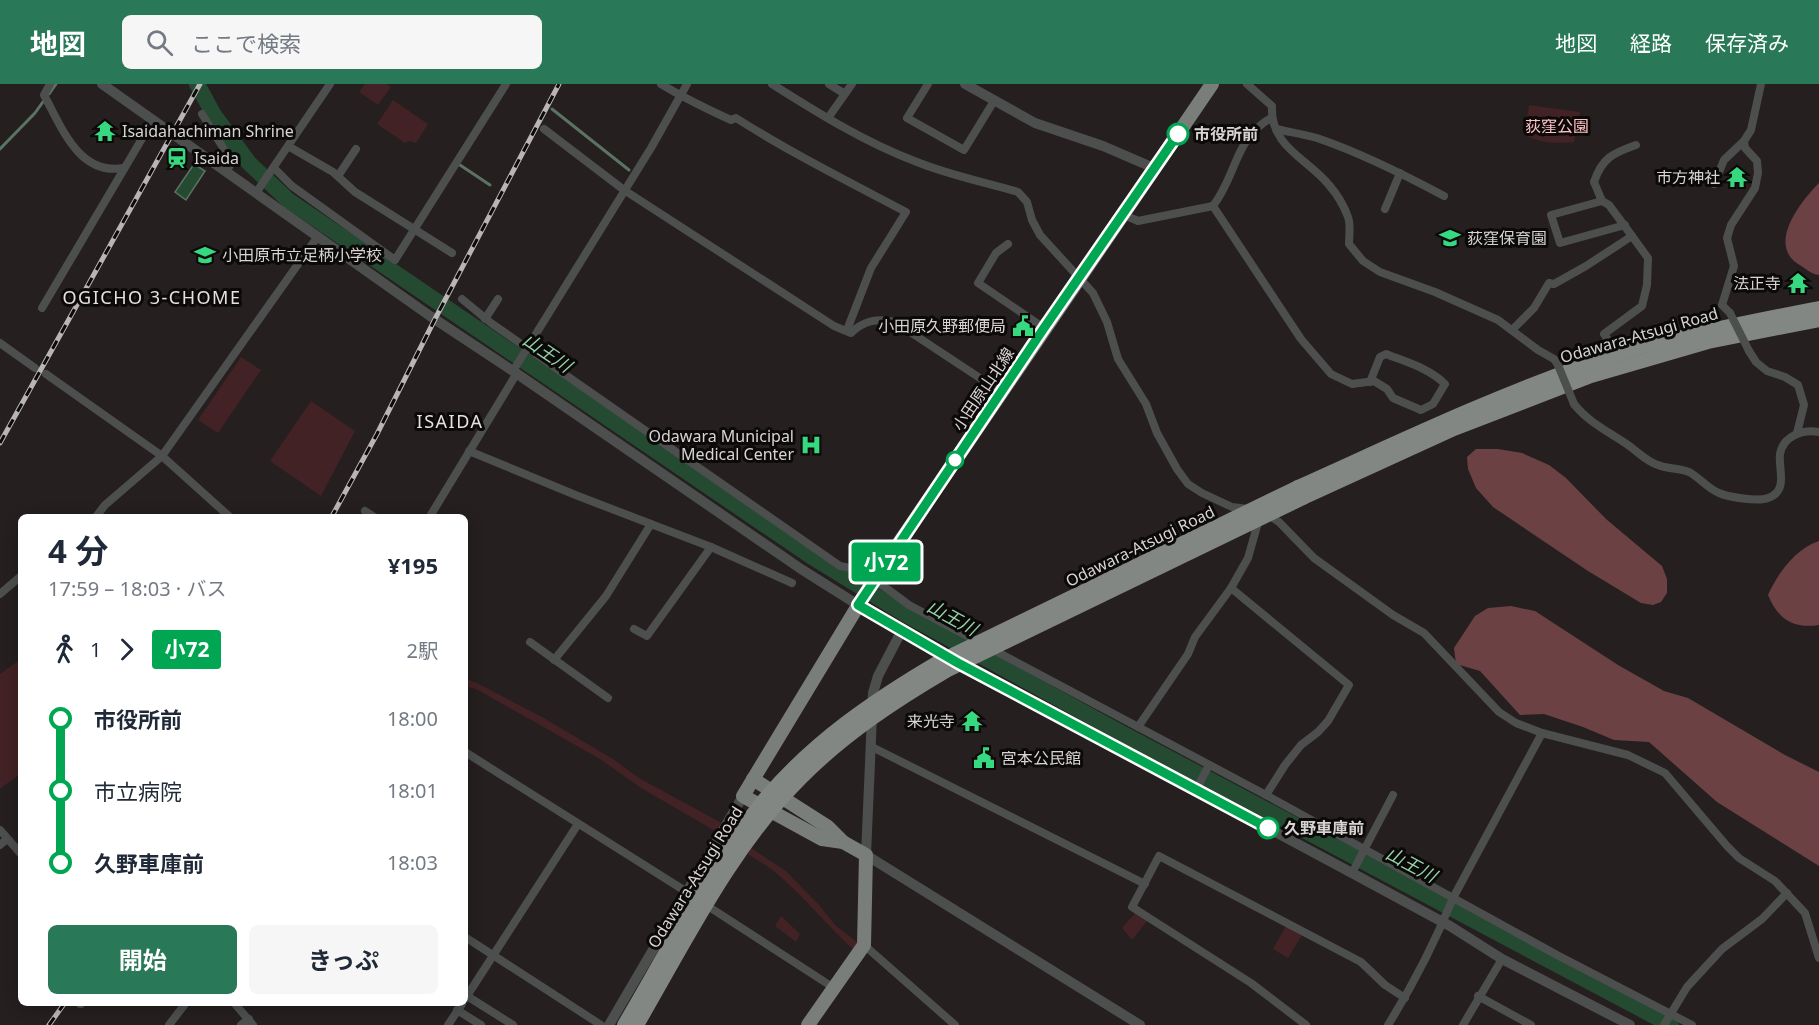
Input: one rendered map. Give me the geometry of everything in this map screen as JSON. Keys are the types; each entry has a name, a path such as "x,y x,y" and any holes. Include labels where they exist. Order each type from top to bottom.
{"highway":[{"name":"Odawara-Atsugi Road","path":"637,1025 700,916 752,836 800,778 862,724 907,694 948,670 1448,419 1590,363 1704,330 1819,308"},
{"name":"Odawara-Atsugi Road","path":"624,1025 703,890 741,830 764,801 821,742 896,686 940,661 1300,493 1454,429 1591,375 1708,342 1819,320"}],"main road":[{"name":"小田原山北線","path":"743,796 873,581 1212,84"},
{"path":"753,779 828,827 843,842 866,855 864,945 808,1025"},
{"path":"743,796 822,839 843,842"}],"street":[{"path":"50,84 44,95 70,143 85,158 104,170 124,168"},
{"path":"256,193 330,84"},
{"path":"274,168 292,186 395,260 506,84"},
{"path":"662,84 731,120 736,118 784,148 906,212 871,268 847,330"},
{"path":"431,514 687,84"},
{"path":"772,84 828,118 917,163 1018,192 1027,202 1032,220 1040,235 1093,293 1107,322 1118,359 1146,404 1157,433 1188,484 1232,507 1262,510 1278,522 1314,558 1393,615 1424,633 1499,712 1516,723 1542,733 1628,754 1665,773 1733,852 1775,881 1805,914 1819,958"},
{"path":"829,84 845,94"},
{"path":"828,118 852,84"},
{"path":"928,84 907,118 964,150 994,101"},
{"path":"965,84 1035,123 1103,146 1154,168"},
{"path":"1247,84 1271,105 1271,118 1290,152 1329,184 1349,219 1349,244 1363,261 1380,272 1435,292 1513,329 1538,350 1554,359 1574,404 1582,414 1647,461 1688,472 1718,493 1752,499 1769,498 1778,491 1782,480 1780,453 1786,441 1797,433 1819,432"},
{"path":"1714,184 1724,160 1744,141 1751,130 1761,84"},
{"path":"106,85 430,316 515,370 860,601 901,632 1352,873 1443,923 1502,959 1630,1025"},
{"path":"202,114 232,162 226,172"},
{"path":"1122,214 1138,221 1213,206 1227,183 1240,149 1258,125 1271,118"},
{"path":"42,308 153,120"},
{"path":"544,129 624,190 834,326 851,333 857,327 877,320 895,322 1001,392"},
{"path":"1276,129 1314,138 1400,173 1444,196"},
{"path":"1744,141 1745,148 1757,161 1758,173 1755,188 1731,225 1727,238 1734,266 1722,305 1730,313 1756,362 1798,385 1804,405 1797,433"},
{"path":"1614,348 1604,334 1642,306 1647,285 1648,258 1609,205 1602,201 1594,183 1601,165 1614,153 1636,145"},
{"path":"288,146 338,176 355,192 452,253"},
{"path":"338,176 356,149"},
{"path":"1384,209 1400,173"},
{"path":"1602,201 1551,215 1560,243 1625,225"},
{"path":"1213,206 1307,347 1331,374 1352,384 1370,382 1374,381 1383,386 1394,398 1421,410 1433,404 1445,384 1438,376 1386,354 1380,357 1370,382"},
{"path":"98,514 105,505 162,456 318,236"},
{"path":"1513,329 1534,308 1549,283 1554,284 1586,266 1632,236"},
{"path":"1008,244 996,253 978,283 1044,328"},
{"path":"462,299 485,319 840,566 850,567 909,605 1266,795 1557,955 1692,1025"},
{"path":"485,319 498,299"},
{"path":"0,343 35,368"},
{"path":"46,374 162,456 227,514"},
{"path":"468,451 711,547 792,583"},
{"path":"1138,727 1188,654 1194,637 1231,588 1248,558 1262,510"},
{"path":"365,511 370,514"},
{"path":"554,660 606,596 651,524"},
{"path":"634,629 647,636 711,547"},
{"path":"0,594 18,579"},
{"path":"1231,588 1349,685 1328,721 1301,745 1266,795"},
{"path":"901,632 875,685 866,855 1140,1025"},
{"path":"530,642 608,698"},
{"path":"1388,1025 1405,998 1443,923 1453,898 1542,733"},
{"path":"870,746 1145,884"},
{"path":"468,754 834,988"},
{"path":"1196,790 1209,765"},
{"path":"1352,873 1393,795"},
{"path":"609,1025 743,796"},
{"path":"468,994 578,824"},
{"path":"0,830 4,842 18,852"},
{"path":"1306,1025 1251,983 1132,907 1159,856 1361,962 1385,985 1405,998"},
{"path":"1664,1025 1687,987 1722,949 1762,919 1787,893"},
{"path":"468,939 601,1025"},
{"path":"864,945 955,1025"},
{"path":"1463,1025 1478,996 1502,959"},
{"path":"1478,996 1531,1025"},
{"path":"468,1004 513,1025"},
{"path":"169,1025 183,1006"},
{"path":"241,1006 251,1022 241,1025"},
{"path":"448,1025 460,1006"},
{"path":"466,1006 481,1025"}],"green space":[{"path":"365,84 386,84 391,87 378,105 359,92"},
{"path":"393,100 428,124 416,143 410,141 405,143 377,124"},
{"name":"荻窪公園","path":"1529,105 1580,112 1574,142 1548,142 1524,135"},
{"path":"241,357 261,370 218,433 198,420"},
{"path":"311,401 355,431 321,496 270,461"},
{"path":"18,661 18,775 0,789 0,674"},
{"path":"468,680 542,717 613,759 639,778 729,827 754,850 786,871 836,926 861,945 856,952 787,882 729,838 641,788 600,759 476,689 468,687"},
{"path":"1136,912 1147,921 1132,940 1122,928"},
{"path":"781,916 800,934 796,942 775,926"},
{"path":"1286,926 1302,935 1288,958 1273,949"}],"shaded area":[{"path":"194,164 205,171 186,200 175,192"},
{"path":"1819,183 1819,275 1798,264 1789,256 1786,234 1796,211"},
{"path":"1476,449 1498,449 1522,453 1549,465 1566,478 1606,519 1662,566 1667,579 1667,593 1661,602 1653,605 1641,603 1588,571 1493,507 1476,488 1468,469 1467,457"},
{"path":"1819,541 1819,625 1794,624 1782,616 1768,595 1788,563 1802,550"},
{"path":"1511,606 1535,611 1618,665 1664,691 1688,698 1785,755 1819,772 1819,866 1717,802 1649,742 1614,740 1544,714 1520,715 1480,671 1456,664 1454,648 1475,616 1488,608"}],"waterway":[{"path":"49,94 56,84"},
{"name":"山王川","path":"197,84 214,115 249,163 288,200 812,557 905,614 1114,729 1671,1025"},
{"path":"0,149 35,113 45,99"},
{"path":"552,109 629,170"},
{"path":"460,165 490,185"}],"railway":[{"path":"0,443 200,84"},
{"path":"333,514 559,84"},
{"path":"49,1025 63,1006"}],"bus line":[{"name":"小72","path":"1178,134 1044,328 858,605 901,632 1268,828"}],"place":[{"name":"Isaidahachiman Shrine","path":"105,131"},
{"name":"市役所前","path":"1178,134"},
{"name":"Isaida","path":"177,158"},
{"name":"市方神社","path":"1737,177"},
{"name":"荻窪保育園","path":"1450,238"},
{"name":"小田原市立足柄小学校","path":"205,255"},
{"name":"法正寺","path":"1798,283"},
{"name":"小田原久野郵便局","path":"1023,326"},
{"name":"Odawara Municipal Medical Center","path":"811,445"},
{"name":"来光寺","path":"972,721"},
{"name":"宮本公民館","path":"984,758"},
{"name":"久野車庫前","path":"1268,828"}],"district":[{"name":"OGICHO 3-CHOME","path":"152,298"},
{"name":"ISAIDA","path":"450,422"}]}
